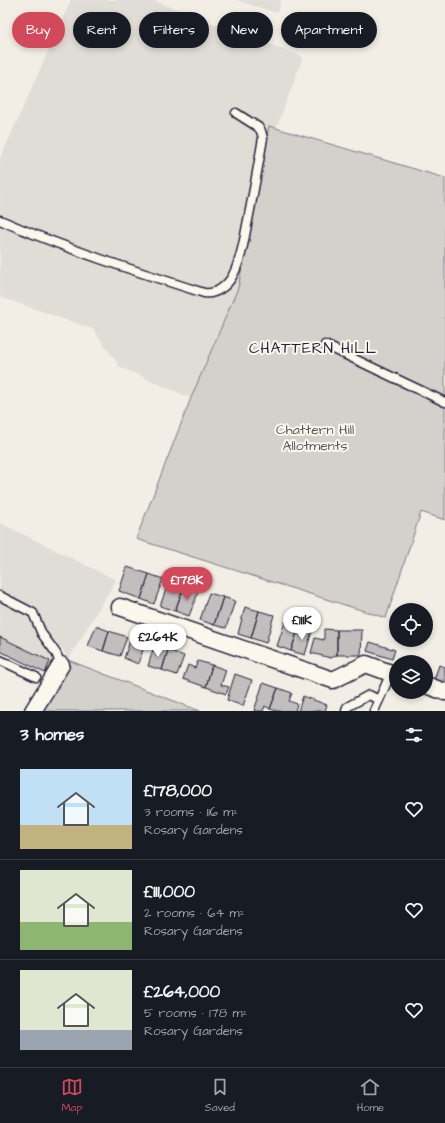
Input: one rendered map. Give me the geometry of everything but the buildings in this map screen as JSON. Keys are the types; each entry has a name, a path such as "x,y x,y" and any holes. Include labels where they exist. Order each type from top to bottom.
{"street":[{"path":"120,607 333,680 366,664 389,672"},
{"path":"33,711 61,665"},
{"path":"433,688 445,692"}],"lane":[{"path":"0,220 96,258 211,294 220,289 231,279 238,264 256,184 263,138 258,127 236,113"},
{"path":"325,345 445,402"},
{"path":"0,596 33,613 42,634 56,654 61,665"},
{"path":"0,660 36,677"},
{"path":"374,711 389,683"},
{"path":"346,711 347,708 369,695 379,700"}],"shaded area":[{"path":"71,0 152,0 184,12 139,12 139,48 209,48 209,22 217,25 217,48 273,48 273,46 303,57 276,129 269,127 238,288 191,398 120,367 93,329 0,297 0,159 50,48 65,48 65,13"},
{"path":"236,0 281,0 277,13"},
{"path":"0,523 116,580 68,660 62,648 50,661 0,637"}],"green space":[{"name":"Chattern Hill Allotments","path":"269,126 445,178 445,520 421,512 391,603 389,603 386,618 136,539 191,398 238,288"},
{"path":"68,660 200,711 38,711"}],"district":[{"name":"CHATTERN HILL","path":"313,348"}]}
